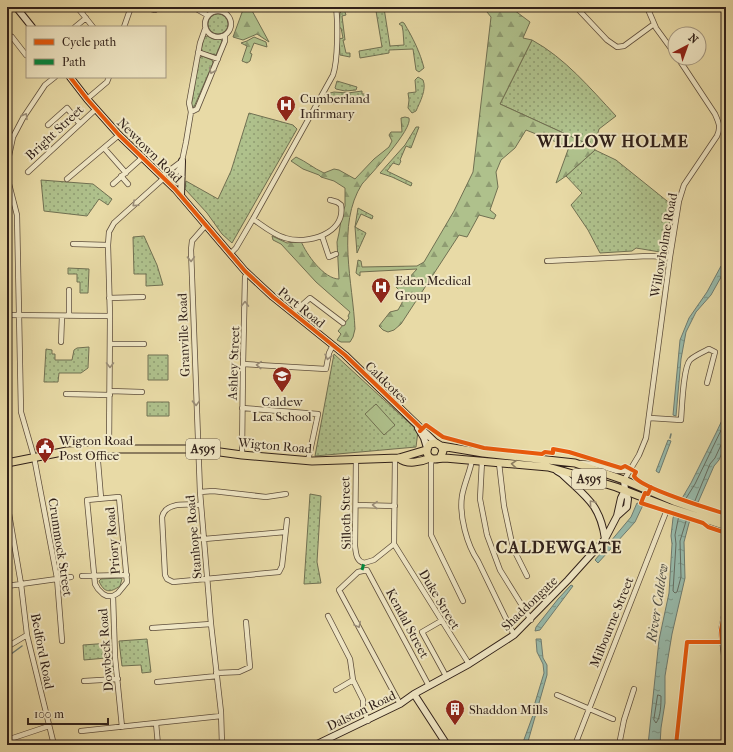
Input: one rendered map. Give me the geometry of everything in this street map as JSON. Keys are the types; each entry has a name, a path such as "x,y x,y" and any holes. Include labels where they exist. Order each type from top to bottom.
{"main road":[{"path":"16,7 31,26"},
{"name":"Newtown Road","path":"71,78 119,135 165,179 247,273"},
{"path":"180,196 182,161"},
{"name":"Port Road","path":"247,273 345,355"},
{"name":"Caldcotes","path":"345,355 416,424 439,444"},
{"name":"Caldcotes","path":"416,424 424,438 427,449"},
{"path":"430,444 439,444 443,451 434,458 427,454 427,449 430,444"},
{"name":"A595","path":"439,444 483,453 575,463 624,480 673,506 726,519"},
{"name":"Wigton Road","path":"7,463 67,451 109,449 198,449 308,461 397,458 427,449"},
{"name":"Wigton Road","path":"397,458 409,462 423,461 434,458"},
{"name":"A595","path":"434,458 472,460 552,468 625,490 726,526"},
{"path":"552,468 562,474 592,503 600,518 605,539"},
{"path":"624,480 625,490"},
{"name":"Shaddongate","path":"414,694 468,664 514,635 531,620 605,539 617,516 627,507 628,499 625,490"},
{"path":"414,694 447,745"},
{"name":"Dalston Road","path":"316,745 330,737 368,721 400,704 414,694"}],"street":[{"path":"78,7 92,26"},
{"path":"82,13 84,7"},
{"path":"124,26 131,7"},
{"path":"144,7 155,10"},
{"path":"193,7 207,15"},
{"path":"230,254 236,248 253,219 333,75 336,56 336,7"},
{"path":"576,7 607,40 617,47 624,46 654,24"},
{"path":"647,7 654,24 667,43"},
{"path":"109,449 109,232 114,223 180,168 191,112 189,103 198,52 205,29 205,19 207,15 214,11 222,11 229,16 230,27 225,35 225,41 197,109 191,112"},
{"path":"76,26 86,18"},
{"path":"205,29 208,33 216,37 225,35"},
{"path":"12,37 26,55"},
{"path":"198,52 218,59"},
{"name":"Willowholme Road","path":"624,480 639,455 646,438 650,418 670,257 679,201 684,185 715,139 720,128 715,114 683,66"},
{"path":"7,165 14,137 23,118 44,85 54,78"},
{"path":"87,99 107,82 109,78"},
{"path":"48,125 67,108 80,124"},
{"name":"Bright Street","path":"28,172 96,109"},
{"path":"67,179 119,135"},
{"path":"104,148 126,172"},
{"path":"113,184 143,157"},
{"path":"165,179 182,161"},
{"name":"Crummock Street","path":"7,165 8,180 17,215 21,412 34,457 57,578 62,640"},
{"path":"121,176 128,184"},
{"path":"253,219 276,234 288,239 299,241 322,236 335,228 338,224 342,207 339,203 330,200"},
{"name":"Granville Road","path":"198,449 191,250 192,241 206,225"},
{"path":"322,236 329,257 336,254"},
{"path":"73,244 108,245"},
{"path":"547,261 648,256 670,257"},
{"name":"Ashley Street","path":"242,455 245,277 247,273"},
{"path":"68,290 69,316"},
{"path":"109,298 143,297"},
{"path":"293,313 310,298 342,323"},
{"path":"7,315 110,316"},
{"path":"62,316 62,342"},
{"path":"110,344 144,344"},
{"path":"243,364 326,369 329,353 333,345"},
{"path":"650,418 682,420 685,375 688,364 690,360 709,349 715,352 708,383"},
{"path":"66,394 142,392"},
{"path":"242,408 318,414 308,461"},
{"name":"Stanhope Road","path":"198,449 201,505 211,624 221,716 222,745"},
{"name":"Priory Road","path":"97,450 101,498 119,497 127,582 123,588 113,596"},
{"path":"397,458 395,480 394,544 374,560 364,563 365,570 358,572 339,590 400,704"},
{"path":"434,458 431,464 431,535 463,601"},
{"name":"Silloth Street","path":"356,459 355,546 357,556 361,562 364,563"},
{"path":"472,460 462,497 463,522 471,551 478,561 514,635"},
{"path":"482,461 480,499 487,535 500,570 531,620"},
{"path":"499,463 504,506 513,548 527,576"},
{"path":"575,463 594,464 617,471 630,470"},
{"path":"200,492 213,491 266,497 286,494"},
{"path":"101,498 87,500 93,576 98,589 107,596 113,596"},
{"name":"Bedford Road","path":"7,502 21,584 26,635 54,745"},
{"path":"201,505 174,506 168,508 164,512 162,518 165,575 170,581 176,583 279,572 282,566 287,520"},
{"path":"356,505 395,506"},
{"name":"Milbourne Street","path":"574,745 588,708 673,506"},
{"path":"204,539 285,532"},
{"name":"Duke Street","path":"394,544 468,664"},
{"path":"726,554 725,611 721,630 726,673"},
{"name":"Kendal Street","path":"365,570 429,686"},
{"path":"82,576 127,575"},
{"path":"7,586 71,577"},
{"name":"Dowbeck Road","path":"113,596 115,657 122,727"},
{"path":"328,616 350,659 353,680 363,700 363,708 368,721"},
{"path":"441,621 422,632 446,676"},
{"path":"157,682 239,672 250,667 246,622"},
{"path":"152,628 211,624"},
{"path":"7,647 26,635"},
{"path":"84,682 118,679"},
{"path":"336,690 353,680"},
{"path":"619,745 624,720 634,688"},
{"path":"557,695 613,719"},
{"path":"81,732 221,716"},
{"path":"156,723 158,745"},
{"path":"7,740 49,726"}],"green space":[{"path":"244,7 250,7 269,42 257,34 243,40 233,37"},
{"path":"378,7 389,7 384,8 390,46 404,45 402,26 399,24 402,22 404,23 416,45 424,68 419,72 416,70 413,49 389,50 389,53 360,58 359,51 382,47 376,11 379,11"},
{"path":"483,7 510,7 530,22 523,38 532,40 500,104 594,147 595,150 556,183 569,147 526,130 515,148 501,160 496,172 498,187 490,210 496,215 494,219 479,215 467,237 459,235 401,324 394,330 388,332 379,326 390,312 398,310 402,303 403,294 396,287 397,281 407,280 417,269 360,272 360,276 356,273 358,260 361,261 362,267 417,266 424,262 454,211 473,172 491,17"},
{"path":"344,9 346,15 342,16 345,40 343,40 346,53 350,53 350,57 340,55 339,39 343,38 341,28 339,28 340,13"},
{"path":"214,14 222,14 228,20 228,28 222,34 214,34 208,28 208,20"},
{"path":"207,36 213,39 220,39 222,41 216,55 203,52 201,50 204,37"},
{"path":"254,37 266,42 267,47 254,43 250,53 252,54 250,61 247,63 242,61 247,46 241,43"},
{"path":"532,40 544,47 587,84 616,116 599,129 594,147 500,104"},
{"path":"202,56 212,60 213,63 194,107 192,108 199,59"},
{"path":"418,77 423,80 424,91 416,111 412,113 408,108 408,93 416,92 415,80"},
{"path":"337,81 357,87 356,90 345,91 336,89"},
{"path":"362,91 362,94 365,94 365,96 347,98 347,103 323,104 330,93"},
{"path":"249,113 293,125 297,129 232,243 222,234 207,213 185,189 186,181 218,199 231,171"},
{"path":"401,118 409,118 405,132 382,162 362,184 354,200 350,217 348,255 355,329 350,342 341,342 337,340 341,334 338,331 349,318 348,316 350,312 316,282 281,244 273,240 272,236 287,243 301,241 316,265 327,275 339,279 337,242 345,206 345,188 334,181 303,169 291,161 296,157 324,173 334,169 339,170 355,179 374,159 389,147 392,141 389,135 391,132 402,132"},
{"path":"416,127 419,127 411,148 406,146 399,165 393,163 387,171 412,183 411,186 380,173 405,145"},
{"path":"595,150 616,160 672,205 666,248 660,252 636,248 632,251 600,253 588,230 571,205 582,193 566,176"},
{"path":"41,180 93,184 112,199 108,205 99,199 87,216 44,211"},
{"path":"358,208 373,216 372,219 361,214 355,227"},
{"path":"355,227 366,233 357,253"},
{"path":"144,236 157,265 163,285 146,286 146,274 134,274 133,237"},
{"path":"68,268 89,269 88,293 80,293 80,282 77,282 77,274 68,274"},
{"path":"89,347 88,368 81,373 59,373 58,382 44,382 46,349 52,350 52,354 55,354 55,360 72,360 74,350 77,348"},
{"path":"334,354 418,431 416,447 315,456"},
{"path":"148,355 168,355 168,380 148,380"},
{"path":"147,402 169,402 169,416 147,416"},
{"path":"376,404 395,425 384,435 365,414"},
{"path":"310,494 321,496 317,562 321,583 304,584"},
{"path":"101,579 122,579 120,586 110,591 105,590 99,581"},
{"path":"147,639 151,672 142,673 141,665 122,666 119,641"},
{"path":"110,643 113,673 107,673 106,658 84,660 83,645"}],"water":[{"path":"721,266 726,267 725,270 711,295 696,312 686,332 681,359 676,416 673,415 680,340 689,318 707,292"},
{"path":"726,407 726,443 719,460 714,466 689,523 684,542 685,578 672,634 665,676 665,703 660,745 648,745 659,640 669,593 673,518 716,433 724,416"},
{"path":"668,440 671,441 659,473 656,471"},
{"path":"637,503 643,505 635,522 598,563 595,560 631,517"},
{"path":"571,585 573,586 540,630 535,631 536,627"},
{"path":"536,639 541,639 543,658 547,665 547,675 527,745 522,745 533,715 534,706 544,673 543,664 537,652"}],"waterway":[{"path":"723,268 726,261"},
{"path":"670,438 671,434"},
{"path":"7,657 22,646"}],"marked path":[{"path":"362,570 364,563"}],"cycle path":[{"path":"71,78 119,135 175,189 245,271 273,297 345,355 422,429"},
{"path":"420,431 426,425 443,437 484,448 542,454 545,452 553,453 553,449 569,452 621,468 625,466 636,472 634,476 639,481 649,486 676,498 726,514"},
{"path":"651,487 648,494 645,493 641,503 703,523 708,527 726,533"},
{"path":"676,745 687,642 722,642 721,630 725,611 726,553"}],"place":[{"name":"Cumberland Infirmary","path":"286,122"},
{"name":"Eden Medical Group","path":"381,304"},
{"name":"Caldew Lea School","path":"282,393"},
{"name":"Wigton Road Post Office","path":"45,464"},
{"name":"Shaddon Mills","path":"455,726"}],"district":[{"name":"WILLOW HOLME","path":"613,141"},
{"name":"CALDEWGATE","path":"559,547"}],"water label":[{"name":"River Caldew","path":"657,603"}]}
